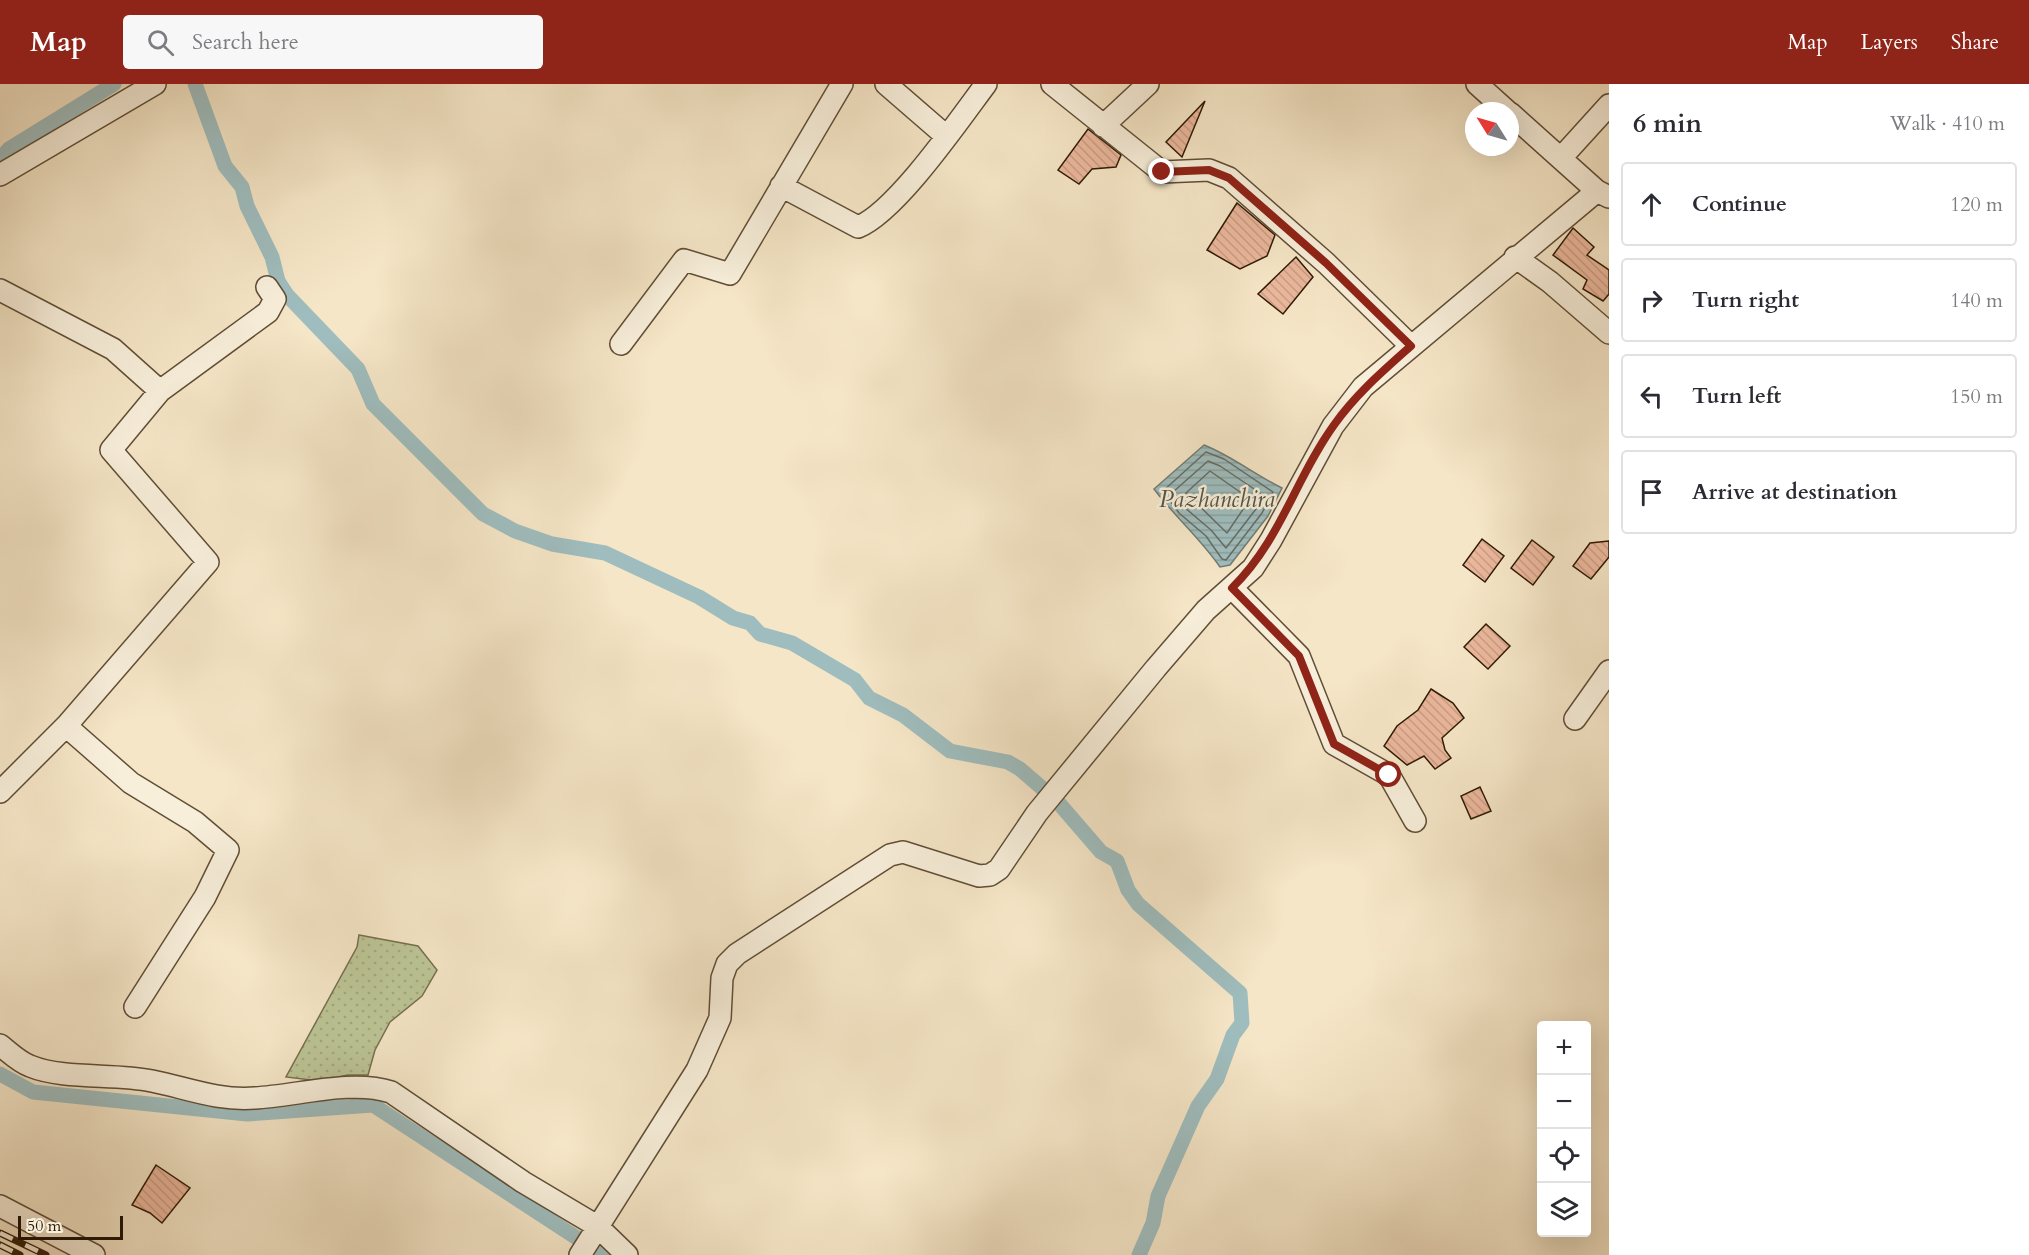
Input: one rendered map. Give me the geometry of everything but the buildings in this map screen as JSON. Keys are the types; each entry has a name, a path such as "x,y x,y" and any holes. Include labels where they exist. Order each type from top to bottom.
{"street":[{"path":"0,175 155,84"},
{"path":"621,344 684,260 730,274 842,84"},
{"path":"886,84 946,136"},
{"path":"781,186 858,227 873,221 946,136 986,84"},
{"path":"1052,84 1162,172 1209,170 1229,178 1326,263 1411,346"},
{"path":"1102,126 1148,84"},
{"path":"1477,84 1498,102"},
{"path":"1561,158 1609,105"},
{"path":"580,1255 697,1070 720,1018 722,978 727,964 737,954 890,855 903,852 979,876 990,875 999,869 1050,798 1156,668 1206,610 1253,568 1271,540 1333,426 1363,387 1515,257 1603,194 1519,121"},
{"path":"1515,257 1550,282 1609,333"},
{"path":"0,792 66,726 208,562 111,450 160,391 268,312 275,299 267,287"},
{"path":"0,290 112,349 160,391"},
{"path":"1232,588 1299,656 1334,744 1389,775 1414,821"},
{"path":"1575,718 1609,671"},
{"path":"66,726 131,783 195,822 228,850 205,897 135,1007"},
{"path":"0,1045 30,1066 152,1081 219,1097 252,1099 342,1089 383,1089 391,1092 523,1182 597,1226 627,1255"},
{"path":"0,1206 94,1255"}],"green space":[{"path":"359,935 418,946 437,970 422,996 390,1022 375,1050 368,1075 348,1075 319,1081 286,1077 357,947"}],"water":[{"name":"Pazhanchira","path":"1204,445 1282,488 1268,516 1230,565 1220,567 1154,489"}],"waterway":[{"path":"0,159 9,149 114,84"},
{"path":"195,84 225,166 242,187 247,206 272,257 278,281 287,295 358,369 373,404 483,514 515,531 552,544 605,553 699,597 733,618 750,623 760,634 792,643 855,680 869,698 903,715 950,751 1008,762 1020,769 1057,801 1101,852 1117,861 1128,890 1138,904 1240,993 1242,1023 1233,1035 1217,1079 1198,1106 1158,1196 1153,1223 1139,1255"},
{"path":"0,1074 33,1092 247,1114 373,1105 603,1255"}],"railway":[{"path":"0,1233 46,1255"},
{"path":"0,1245 20,1255"}],"route":[{"path":"1162,172 1168,174 1209,170 1229,178 1326,263 1411,346 1363,387 1333,426 1271,540 1253,568 1232,588 1299,656 1334,744 1389,775"}]}
